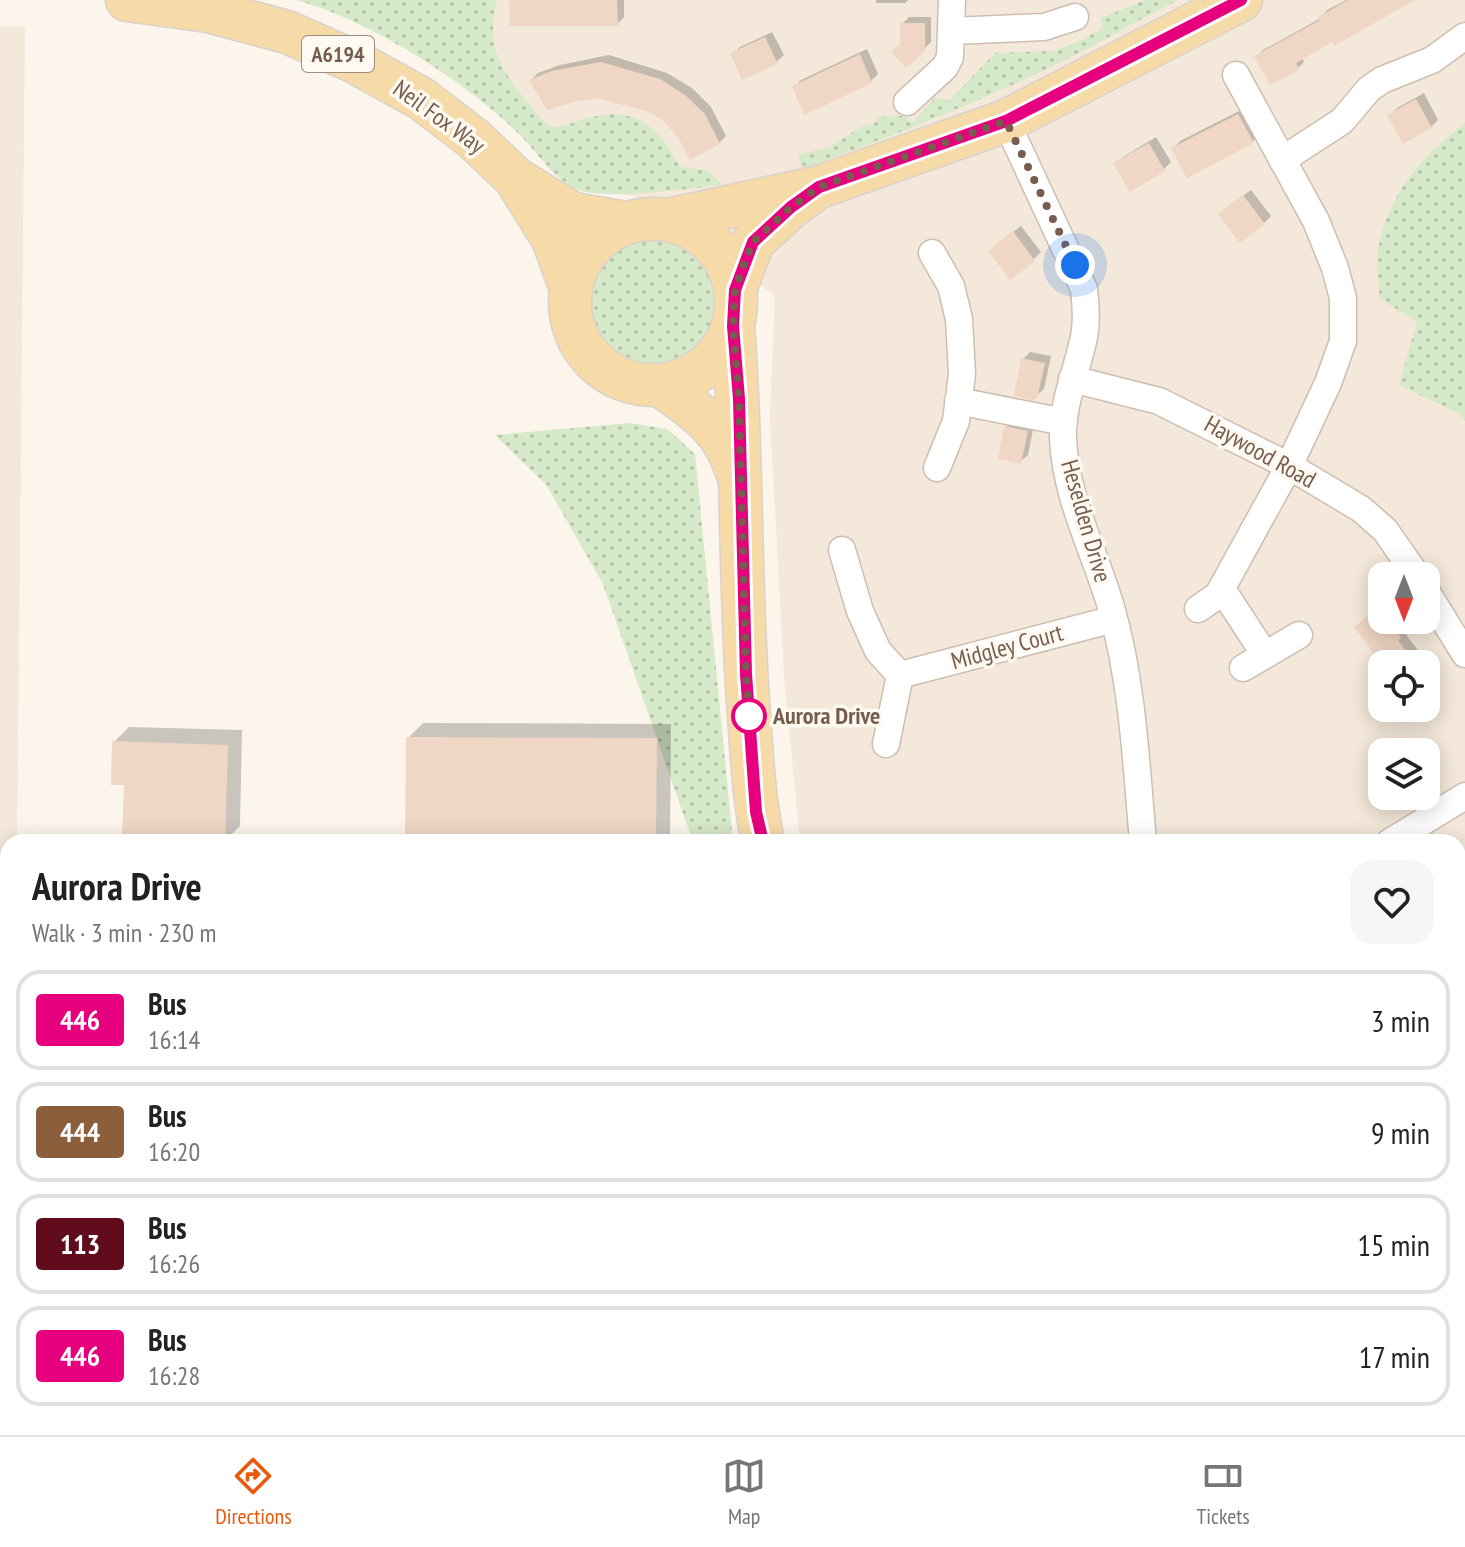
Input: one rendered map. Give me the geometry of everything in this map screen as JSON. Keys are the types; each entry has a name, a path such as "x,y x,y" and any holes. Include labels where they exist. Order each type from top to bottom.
{"main road":[{"name":"Neil Fox Way","path":"127,0 184,4 287,32 355,62 422,99 474,139 516,179 573,214 648,221"},
{"name":"A6194","path":"819,187 791,207 753,242 734,308 715,358 699,371 680,380 644,385 613,375 586,351 570,317 570,286 581,259 593,243 609,231 819,187 1006,121 1241,0"},
{"name":"Neil Fox Way","path":"516,179 553,239 570,286"},
{"name":"A6194","path":"648,221 683,224 707,238 732,273 734,308"},
{"path":"734,308 746,674 756,812 761,834"},
{"path":"660,385 718,431 731,454 740,481"}],"street":[{"path":"907,102 945,67 950,57 952,0"},
{"path":"951,31 1044,27 1075,17"},
{"path":"1282,160 1342,121 1369,89 1382,80 1432,60 1465,36"},
{"path":"1198,609 1222,589 1289,466 1328,383 1343,341 1343,298 1335,268 1316,221 1236,75"},
{"name":"Heselden Drive","path":"1006,121 1084,289 1087,313 1084,335 1065,404 1063,439 1071,485 1114,619 1128,683 1142,834"},
{"path":"932,253 951,286 959,319 962,374 956,421 937,468"},
{"name":"Haywood Road","path":"1072,379 1159,401 1289,466 1361,509 1385,530 1407,562"},
{"path":"958,401 1064,422"},
{"path":"842,550 860,611 878,651 900,675 886,744"},
{"path":"1222,589 1265,655"},
{"path":"1440,614 1465,654"},
{"name":"Midgley Court","path":"900,675 1114,619"},
{"path":"1243,668 1299,635"},
{"path":"1403,834 1465,796"}],"shaded area":[{"path":"309,0 1465,0 1460,414 1465,423 1465,834 799,834 784,676 770,417 775,297 672,205 607,191 499,105 421,51"},
{"path":"0,26 25,27 17,834 0,834"}],"green space":[{"path":"296,0 496,0 493,39 496,51 514,86 548,126 562,126 602,115 630,117 653,129 680,167 708,170 722,185 612,194 572,187 554,173 493,110 441,71 353,21"},
{"path":"1146,0 1178,0 1022,80 802,169 798,155 830,147 861,127 874,123 877,117 904,116 912,123 935,98 949,101 995,53 1054,51 1103,28 1101,18"},
{"path":"1465,123 1465,422 1460,414 1399,385 1417,322 1379,298 1377,261 1391,209 1409,177"},
{"path":"655,237 680,242 702,256 716,278 721,303 716,328 702,350 680,364 655,369 630,364 608,350 594,328 589,303 594,278 608,256 630,242"},
{"path":"630,423 667,429 695,454 732,834 690,834 603,584 547,486 495,435"}],"building":[{"path":"509,0 617,0 618,26 510,26"},
{"path":"1348,0 1415,0 1334,46 1332,42 1296,63 1299,70 1270,85 1254,56 1320,20 1318,17"},
{"path":"900,23 925,23 925,51 906,68 891,52 900,44"},
{"path":"765,37 778,64 742,80 730,53"},
{"path":"860,54 872,83 804,115 792,86"},
{"path":"601,62 660,79 685,95 705,114 720,144 690,160 679,139 664,121 649,112 598,98 547,110 529,80 551,71"},
{"path":"1416,99 1432,128 1403,144 1387,115"},
{"path":"1238,114 1254,143 1187,178 1171,148"},
{"path":"1149,143 1165,171 1130,192 1113,163"},
{"path":"1243,195 1265,224 1240,243 1218,214"},
{"path":"1013,231 1035,261 1010,280 988,251"},
{"path":"1021,358 1045,363 1034,400 1014,396"},
{"path":"1004,426 1028,431 1021,464 998,459"},
{"path":"1368,616 1368,634 1398,634 1401,638 1398,640 1406,650 1371,650 1354,627"},
{"path":"406,737 657,738 656,834 405,834"},
{"path":"112,741 228,745 225,834 122,834 124,785 111,785"}],"bus line":[{"name":"446","path":"761,834 756,812 746,674 739,399 733,326 735,290 753,242 791,207 819,187 1006,121 1241,0"}],"place":[{"name":"Aurora Drive","path":"749,716"}],"route":[{"path":"749,716 750,727 739,399 733,326 735,290 753,242 791,207 819,187 1006,121 1075,265"}]}
